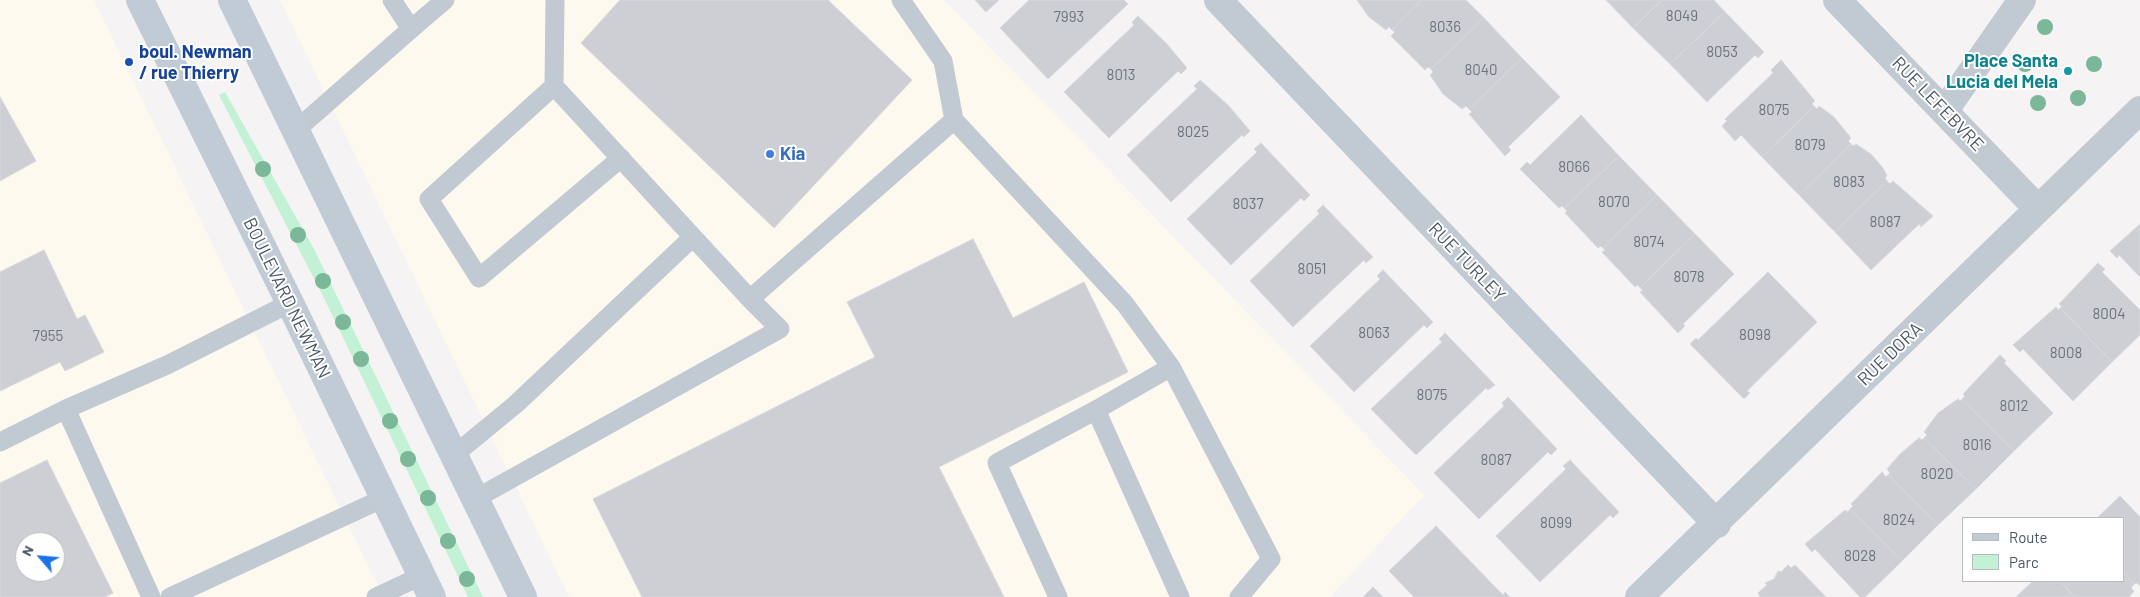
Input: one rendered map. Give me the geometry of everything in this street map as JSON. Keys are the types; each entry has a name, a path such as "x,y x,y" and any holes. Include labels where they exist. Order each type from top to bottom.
{"main road":[{"name":"BOULEVARD NEWMAN","path":"140,0 290,303 426,586"},
{"path":"232,0 523,597"}],"street":[{"name":"RUE TURLEY","path":"1218,0 1716,524"},
{"name":"RUE LEFEBVRE","path":"1837,0 1945,110 2038,209"},
{"path":"1945,110 2022,0"},
{"name":"RUE DORA","path":"1639,597 2140,110"}],"lane":[{"path":"392,0 411,29"},
{"path":"296,130 445,0"},
{"path":"475,499 780,329 750,299 554,86 554,0"},
{"path":"901,0 943,61 954,120 1125,304 1171,367 1271,558 1239,597"},
{"path":"554,86 428,199 479,278 621,158"},
{"path":"750,299 954,120"},
{"path":"454,456 516,404 693,237"},
{"path":"0,442 66,409 166,365 290,303"},
{"path":"1058,597 997,463 1171,367"},
{"path":"66,409 151,597"},
{"path":"1096,410 1180,597"},
{"path":"170,597 384,498"},
{"path":"376,597 426,586"}],"shaded area":[{"path":"0,0 94,0 383,597 0,597"},
{"path":"280,0 944,0 1424,495 1330,597 569,597"}],"green space":[{"path":"225,92 314,249 483,597 468,597 323,296 219,95"}],"building":[{"name":"Kia","path":"620,0 828,0 912,80 774,228 581,43"},
{"path":"975,0 999,0 986,12"},
{"path":"1029,0 1124,0 1128,4 1048,79 1000,28"},
{"path":"1357,0 1422,0 1392,30 1389,27 1386,30 1368,16"},
{"path":"1422,0 1466,0 1484,18 1431,69 1428,67 1425,70 1391,36 1395,32 1392,30"},
{"path":"1606,0 1662,0 1633,28"},
{"path":"1662,0 1714,0 1725,12 1670,64 1633,28"},
{"path":"1725,12 1764,52 1758,58 1755,55 1707,102 1670,64"},
{"path":"1138,16 1166,43 1187,68 1181,74 1178,71 1109,138 1064,92 1134,25 1132,22"},
{"path":"1484,18 1522,58 1469,109 1466,106 1462,109 1443,94 1430,75 1433,72 1431,69"},
{"path":"1522,58 1560,97 1508,147 1511,150 1505,156 1469,114 1472,112 1469,109"},
{"path":"1781,60 1815,101 1812,104 1814,106 1762,157 1741,135 1735,141 1722,126 1727,121 1725,119 1773,73 1771,70"},
{"path":"1200,80 1229,106 1250,131 1244,137 1242,135 1171,202 1127,155 1197,89 1194,86"},
{"path":"0,97 36,161 0,181"},
{"path":"1814,106 1817,109 1819,106 1834,117 1851,138 1848,141 1851,144 1799,195 1762,157"},
{"path":"1581,115 1619,156 1564,208 1562,206 1559,208 1520,169 1527,162 1530,165"},
{"path":"1261,143 1310,195 1304,201 1301,198 1231,265 1187,219 1257,152 1254,149"},
{"path":"1851,144 1853,146 1856,144 1871,154 1883,168 1887,181 1835,232 1799,195"},
{"path":"1619,156 1657,195 1603,248 1601,246 1598,248 1565,213 1567,211 1564,208"},
{"path":"1887,181 1890,184 1893,181 1933,216 1921,227 1919,224 1871,270 1835,232"},
{"path":"1657,195 1695,234 1640,288 1638,285 1635,287 1602,252 1605,250 1603,248"},
{"path":"1323,205 1373,257 1366,263 1364,260 1293,327 1250,281 1319,214 1317,211"},
{"path":"2140,224 2140,277 2119,255 2117,258 2110,251"},
{"path":"1695,234 1734,274 1683,324 1685,326 1678,333 1640,292 1643,290 1640,288"},
{"path":"973,239 1013,318 1084,282 1128,372 939,467 1004,597 642,597 593,499 875,357 847,302"},
{"path":"44,250 77,319 85,315 104,352 65,371 60,362 0,391 0,272"},
{"path":"2098,263 2105,269 2102,272 2140,310 2140,335 2112,362 2060,308 2062,306 2059,304"},
{"path":"1383,270 1433,322 1427,328 1424,325 1354,392 1310,346 1380,279 1377,276"},
{"path":"1768,272 1817,322 1747,391 1750,393 1744,399 1690,344 1696,338 1698,340"},
{"path":"2056,307 2058,310 2060,308 2112,362 2073,401 2023,349 2020,352 2013,345"},
{"path":"1445,333 1495,385 1488,390 1486,388 1416,455 1371,409 1442,342 1439,339"},
{"path":"2000,355 2006,361 2004,363 2053,413 2014,451 1962,399 1965,396 1963,394"},
{"path":"1508,397 1557,449 1551,455 1548,452 1479,519 1434,473 1504,406 1502,403"},
{"path":"1958,399 1960,401 1962,399 2014,451 1976,489 1924,438 1927,435 1924,432 1938,413"},
{"path":"1919,438 1922,440 1924,438 1976,489 1938,525 1888,475 1890,473 1887,469 1900,454"},
{"path":"47,460 113,593 105,597 0,597 0,483"},
{"path":"1570,460 1619,512 1613,518 1610,515 1540,582 1496,536 1566,469 1563,466"},
{"path":"1882,472 1886,477 1888,475 1938,525 1902,561 1850,509 1853,506 1851,504"},
{"path":"2120,496 2140,517 2140,586 2137,583 2134,584 2125,574 2125,517 2098,517"},
{"path":"1850,509 1902,561 1865,597 1860,597 1815,549 1812,552 1805,544 1845,510 1848,512"},
{"path":"1436,526 1503,595 1505,592 1510,597 1414,597 1389,571"},
{"path":"1788,565 1791,568 1795,565 1826,597 1760,597 1758,593 1767,585 1765,583 1774,579 1778,571 1781,572"},
{"path":"2125,574 2134,584 2131,588 2134,591 2129,597 2075,597 2061,582 2125,582"},
{"path":"2032,582 2061,582 2075,597 2016,597"},
{"path":"1373,587 1383,597 1363,597"}],"place":[{"name":"boul. Newman / rue Thierry","path":"129,62"},
{"name":"Place Santa Lucia del Mela","path":"2068,71"},
{"name":"Kia","path":"770,154"}]}
